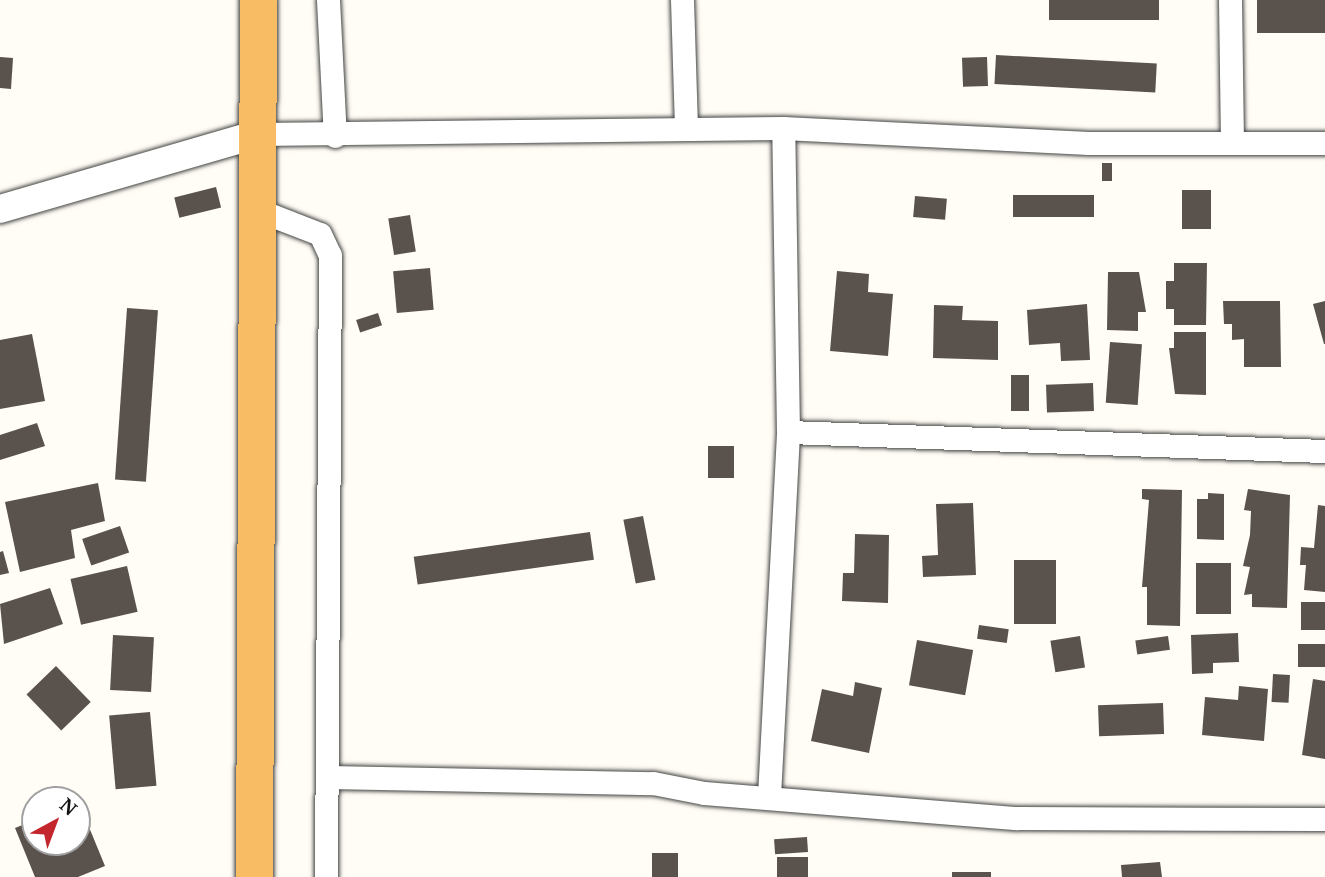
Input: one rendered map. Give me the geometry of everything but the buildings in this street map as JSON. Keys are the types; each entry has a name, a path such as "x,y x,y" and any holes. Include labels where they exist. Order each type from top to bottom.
{"highway":[{"path":"254,877 258,0"}],"street":[{"path":"328,0 335,136"},
{"path":"682,0 686,129"},
{"path":"1230,0 1232,142"},
{"path":"0,209 258,134 335,136 783,128 1089,143 1325,143"},
{"path":"769,796 788,432 783,128"},
{"path":"258,210 320,234 330,255 324,362 328,777 326,877"},
{"path":"788,432 1325,451"},
{"path":"328,777 621,781 1017,818 1325,819"}]}
